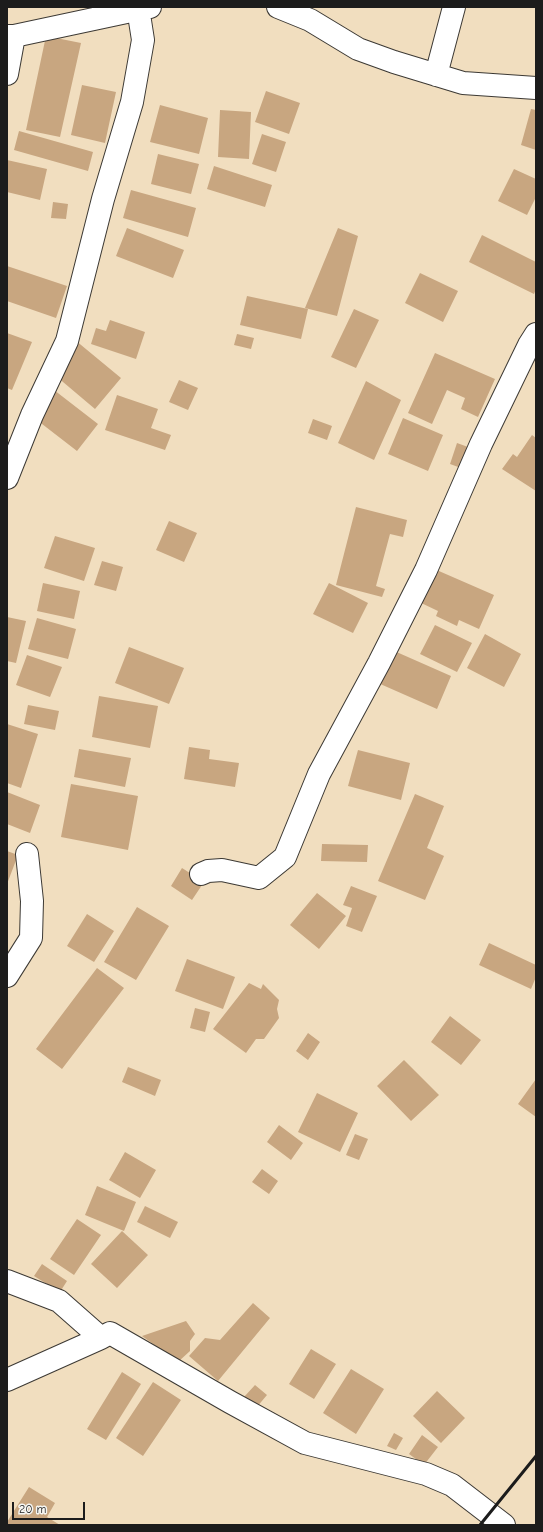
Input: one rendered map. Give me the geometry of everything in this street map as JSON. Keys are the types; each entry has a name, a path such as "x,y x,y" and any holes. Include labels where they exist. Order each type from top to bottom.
{"street":[{"path":"278,7 310,20 358,49 394,62 463,83 536,88"},
{"path":"436,75 454,7"},
{"path":"7,74 11,36 144,8 143,40 132,102 103,199 67,341 32,415 7,478"},
{"path":"201,874 208,871 222,870 259,878 285,857 319,774 426,570 482,444 529,345 536,334"},
{"path":"7,976 31,938 32,901 27,854"},
{"path":"7,1281 59,1301 101,1338"},
{"path":"7,1380 110,1333 305,1443 426,1474 452,1484 504,1525"}],"building":[{"path":"46,36 81,43 60,137 26,130"},
{"path":"82,85 116,92 105,143 71,135"},
{"path":"266,91 300,103 289,134 255,122"},
{"path":"160,105 208,118 199,154 150,142"},
{"path":"531,109 536,110 536,150 521,145"},
{"path":"220,110 251,112 249,159 218,157"},
{"path":"19,131 93,152 88,171 14,150"},
{"path":"262,134 286,142 276,172 252,164"},
{"path":"158,154 199,164 191,194 151,184"},
{"path":"7,160 47,169 40,200 7,192"},
{"path":"214,166 272,185 265,207 207,189"},
{"path":"514,169 536,179 536,197 527,215 498,201"},
{"path":"131,190 196,208 188,237 123,218"},
{"path":"53,202 68,204 66,219 51,218"},
{"path":"127,228 184,250 173,278 116,256"},
{"path":"338,228 358,236 337,316 305,308"},
{"path":"482,235 536,262 536,289 534,294 469,262"},
{"path":"7,266 67,286 56,318 7,301"},
{"path":"420,273 458,291 443,322 405,303"},
{"path":"247,296 308,309 301,339 240,325"},
{"path":"354,309 379,320 356,368 331,357"},
{"path":"110,320 145,332 136,359 91,344 96,328 106,331"},
{"path":"7,333 32,342 12,390 7,388"},
{"path":"237,334 254,338 251,349 234,345"},
{"path":"75,340 121,378 95,409 50,371"},
{"path":"435,353 495,379 478,417 461,409 465,398 447,390 432,424 408,413"},
{"path":"179,380 198,388 188,410 169,402"},
{"path":"366,381 401,400 374,460 338,443"},
{"path":"54,390 98,424 77,451 33,417"},
{"path":"117,395 158,409 151,428 171,435 165,450 105,430"},
{"path":"403,418 443,435 428,471 388,454"},
{"path":"313,419 332,426 327,440 308,433"},
{"path":"532,435 536,438 536,491 502,469 513,454 517,457"},
{"path":"457,443 468,447 461,468 450,464"},
{"path":"356,507 407,520 403,537 390,534 376,586 385,589 382,597 336,585"},
{"path":"169,521 197,533 184,562 156,550"},
{"path":"55,536 95,548 84,581 44,568"},
{"path":"102,561 123,567 116,591 94,585"},
{"path":"432,568 494,595 479,629 459,620 457,626 436,616 438,611 417,601"},
{"path":"43,583 80,591 74,619 37,611"},
{"path":"329,583 368,603 353,633 313,614"},
{"path":"7,617 26,621 16,663 7,661"},
{"path":"37,618 76,629 68,659 28,649"},
{"path":"435,625 472,643 457,672 420,654"},
{"path":"485,634 521,654 504,687 467,668"},
{"path":"129,647 184,668 169,704 115,683"},
{"path":"392,650 451,676 437,709 378,683"},
{"path":"27,655 62,667 50,697 16,685"},
{"path":"99,696 158,706 150,748 92,737"},
{"path":"28,705 59,711 55,730 24,724"},
{"path":"7,724 38,734 21,788 7,783"},
{"path":"189,747 210,750 209,759 239,763 235,787 184,779"},
{"path":"79,749 131,758 125,787 74,777"},
{"path":"358,750 410,763 401,800 348,786"},
{"path":"71,784 138,796 128,850 61,837"},
{"path":"7,792 40,805 30,833 7,824"},
{"path":"415,794 444,806 427,848 444,856 425,900 378,881"},
{"path":"322,844 368,845 367,862 321,861"},
{"path":"7,851 18,855 7,884"},
{"path":"182,868 204,882 192,900 171,886"},
{"path":"351,886 377,896 362,932 346,926 352,908 343,905"},
{"path":"317,893 346,916 319,949 290,925"},
{"path":"137,907 169,926 136,980 104,962"},
{"path":"87,914 114,931 94,962 67,946"},
{"path":"489,943 536,965 536,977 531,989 479,965"},
{"path":"187,959 235,977 223,1009 175,991"},
{"path":"97,968 124,988 62,1069 36,1049"},
{"path":"249,983 261,989 263,984 279,1000 277,1009 279,1018 264,1039 256,1039 246,1053 213,1029"},
{"path":"195,1008 210,1012 205,1032 190,1028"},
{"path":"450,1016 481,1040 461,1065 431,1042"},
{"path":"308,1033 320,1042 308,1060 296,1051"},
{"path":"404,1060 439,1095 411,1121 377,1086"},
{"path":"128,1067 161,1080 155,1096 122,1082"},
{"path":"536,1079 536,1117 518,1104"},
{"path":"317,1093 358,1113 340,1152 298,1132"},
{"path":"279,1125 303,1143 291,1160 267,1142"},
{"path":"355,1134 368,1139 359,1160 346,1155"},
{"path":"125,1152 156,1170 140,1198 109,1180"},
{"path":"262,1169 278,1181 269,1194 252,1182"},
{"path":"97,1186 136,1202 124,1231 85,1215"},
{"path":"145,1206 178,1222 170,1238 137,1222"},
{"path":"77,1219 101,1235 74,1275 50,1259"},
{"path":"122,1231 148,1255 117,1288 91,1264"},
{"path":"42,1264 67,1281 60,1292 34,1276"},
{"path":"253,1303 270,1318 218,1381 189,1356 205,1338 220,1340"},
{"path":"186,1321 195,1334 190,1341 190,1351 178,1362 142,1336"},
{"path":"311,1349 336,1364 314,1399 289,1384"},
{"path":"351,1369 384,1389 356,1434 323,1413"},
{"path":"122,1372 141,1384 106,1440 87,1429"},
{"path":"153,1382 181,1400 143,1456 116,1438"},
{"path":"255,1385 267,1395 256,1408 244,1397"},
{"path":"437,1391 465,1418 441,1443 413,1416"},
{"path":"394,1433 403,1438 396,1450 387,1446"},
{"path":"422,1435 438,1447 424,1465 409,1454"},
{"path":"29,1487 55,1503 47,1517 60,1525 7,1525 7,1522"}],"railway":[{"path":"480,1525 536,1456"}]}
